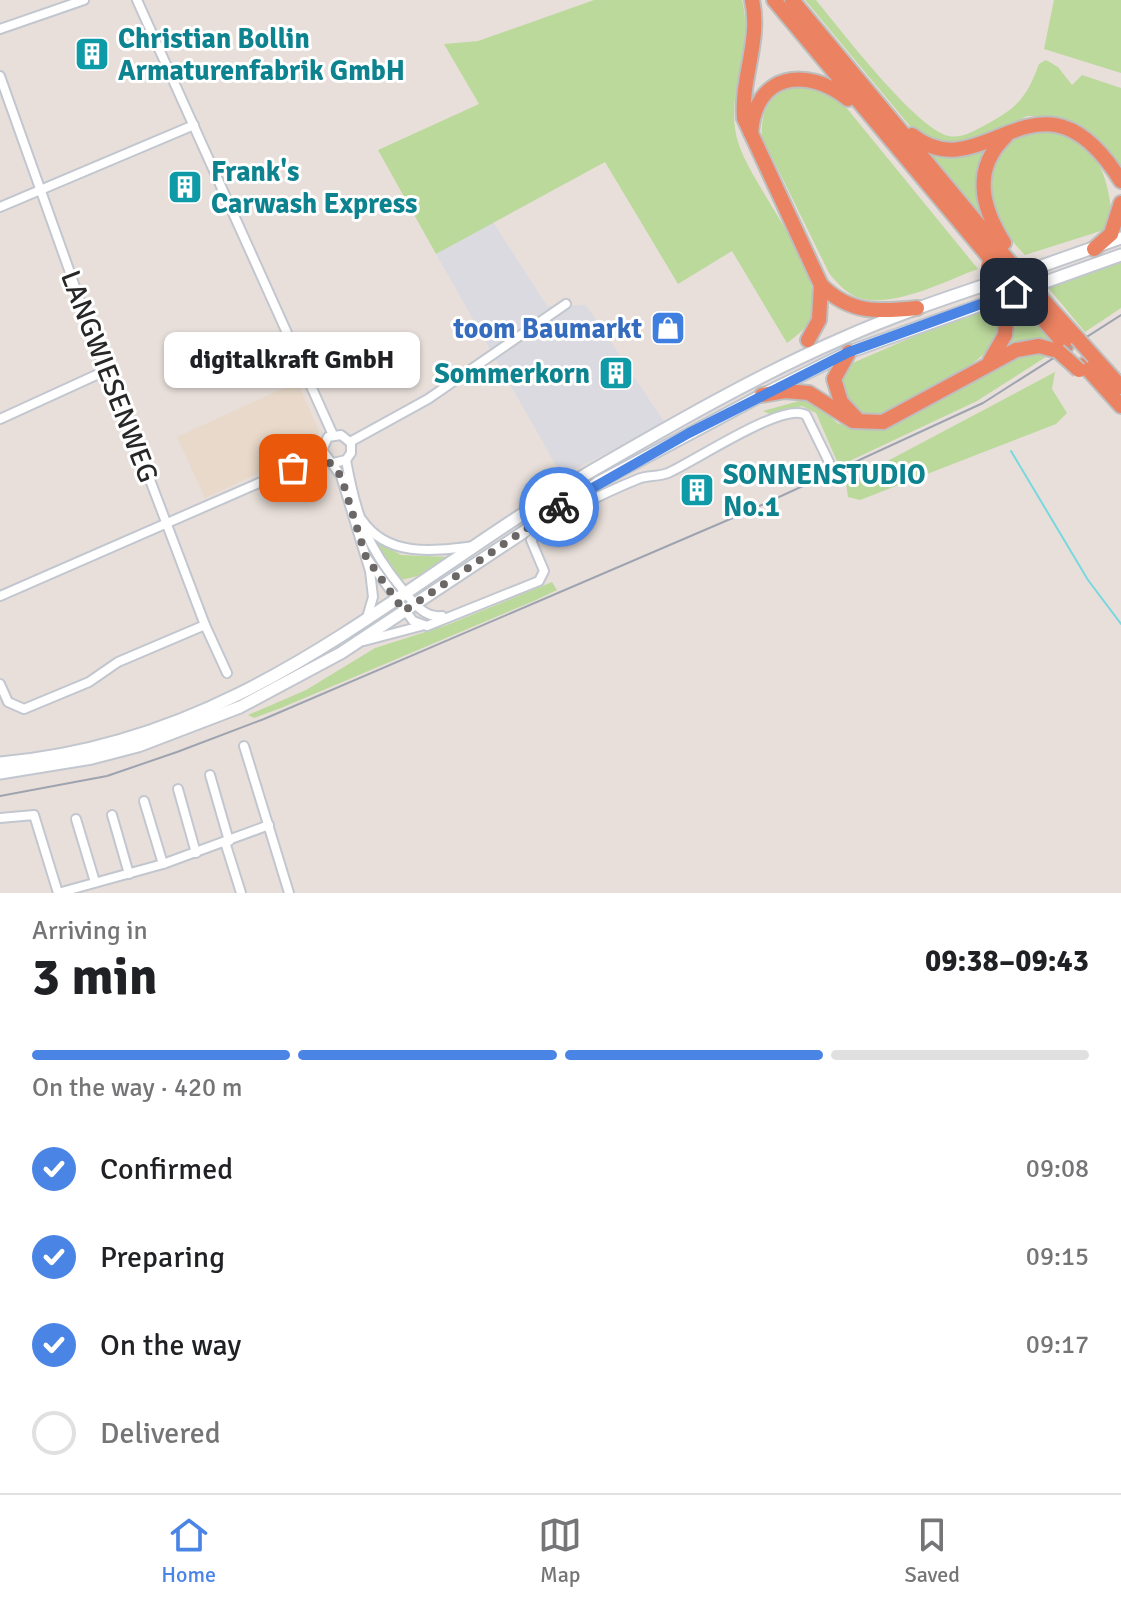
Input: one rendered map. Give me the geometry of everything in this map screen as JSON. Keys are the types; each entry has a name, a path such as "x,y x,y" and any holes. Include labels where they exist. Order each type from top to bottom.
{"highway":[{"path":"752,0 755,31 743,105 746,129 821,285 837,300 867,312 917,308"},
{"path":"774,0 970,235 1025,279 1036,301"},
{"path":"792,0 1000,261 1036,301 1067,345 1119,398"},
{"path":"754,145 751,133 756,109 770,90 792,79 816,79 827,83 870,116"},
{"path":"886,115 924,145 944,151 971,147 1041,123 1055,123 1081,134 1121,181"},
{"path":"988,364 1002,343 1007,310 1000,261 982,182 992,152 1014,130"},
{"path":"1094,249 1111,234 1121,202 1100,153"},
{"path":"808,340 822,308 821,285"},
{"path":"762,395 795,391 809,393 844,417 865,423 894,418 1024,347 1067,345 1086,364"},
{"path":"849,352 835,372 835,386 847,410 865,423"}],"main road":[{"path":"2,768 92,758 190,728 292,682 360,642 474,546 596,469 769,374 841,338 917,308 1121,238"},
{"path":"2,768 86,749 185,719 277,675 405,602 599,482 762,395 849,352 1121,255"},
{"path":"769,374 808,340"}],"street":[{"path":"0,29 84,0"},
{"path":"137,0 333,435"},
{"name":"LANGWIESENWEG","path":"0,76 105,371 111,377 205,625 227,673"},
{"path":"0,207 194,125"},
{"path":"350,442 428,399 566,304"},
{"path":"0,419 105,371"},
{"path":"360,642 421,626 543,577 531,540 563,518 638,479 666,474 776,417 797,411 806,415 829,462"},
{"path":"323,455 325,441 333,435 341,435 350,442 351,453 346,460 333,463"},
{"path":"0,596 168,526 323,455"},
{"path":"323,455 333,463 344,483 366,557 373,597 365,623"},
{"path":"346,460 357,512 369,546 421,626"},
{"path":"357,512 371,531 395,546 434,551 474,546"},
{"path":"366,557 405,602 430,616 447,616"},
{"path":"0,684 8,702 24,709 89,682 118,662 205,625"},
{"path":"244,746 289,893"},
{"path":"210,775 241,893"},
{"path":"178,789 196,853"},
{"path":"144,801 163,864"},
{"path":"0,818 34,815 58,893 163,864 269,825"},
{"path":"112,815 129,874"},
{"path":"76,819 95,882"}],"shaded area":[{"path":"493,222 547,306 586,305 665,423 562,476 436,254"},
{"path":"293,372 319,431 315,447 205,498 177,437 284,388 282,378"}],"green space":[{"path":"594,0 742,0 745,36 734,109 739,145 797,250 813,293 813,311 809,321 787,343 732,251 678,284 605,162 436,254 378,150 479,104 444,44 478,41"},
{"path":"805,0 816,0 899,98 935,130 949,136 970,133 1008,111 1026,92 1039,64 1046,60 1058,67 1072,85 1082,75 1121,88 1121,169 1091,134 1059,117 1027,116 970,144 946,148 914,131"},
{"path":"1054,0 1121,0 1121,73 1044,49"},
{"path":"795,84 830,91 845,106 978,269 892,299 863,299 840,285 829,273 762,137 768,104"},
{"path":"1044,129 1078,142 1094,157 1105,178 1111,206 1110,219 1107,229 1025,255 998,219 990,200 988,182 992,164 1002,150 1019,137"},
{"path":"997,140 979,178 982,219 924,151 968,154"},
{"path":"1121,259 1121,308 1085,332 1045,284"},
{"path":"1022,305 1059,346 999,356 1011,308"},
{"path":"997,306 1000,315 998,333 987,351 921,399 876,416 857,408 848,397 841,378 848,365 931,329"},
{"path":"1040,352 1049,355 977,401 839,466 816,413 802,406 772,415 763,411 806,399 816,402 837,423 856,429 877,430 1019,357"},
{"path":"1055,372 1052,389 1067,413 1056,424 860,500 848,497 846,483"},
{"path":"372,538 401,555 450,557 422,575 401,580 378,551"},
{"path":"552,582 557,590 536,600 281,708 254,718 248,715 306,690 375,648 447,625"}],"waterway":[{"path":"1011,451 1088,580 1121,624"}],"railway":[{"path":"0,796 107,776 264,719 742,514 983,403 1121,315"}],"way so far":[{"path":"293,468 323,455 333,463 344,483 353,524 366,557 404,611 559,507"}],"place":[{"name":"Christian Bollin Armaturenfabrik GmbH","path":"92,54"},
{"name":"Frank's Carwash Express","path":"185,187"},
{"name":"toom Baumarkt","path":"668,328"},
{"name":"Sommerkorn","path":"616,373"},
{"name":"digitalkraft GmbH","path":"293,468"},
{"name":"SONNENSTUDIO No.1","path":"697,490"}],"route":[{"path":"559,507 689,433 849,352 1014,292"}]}
